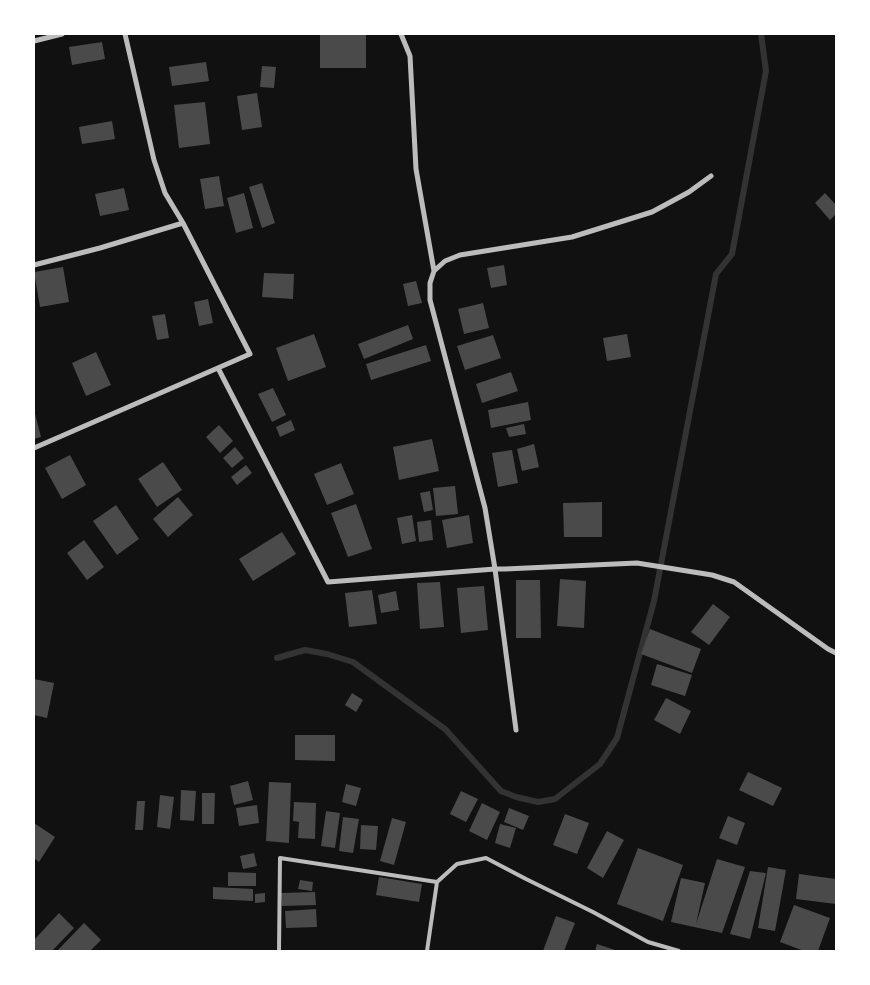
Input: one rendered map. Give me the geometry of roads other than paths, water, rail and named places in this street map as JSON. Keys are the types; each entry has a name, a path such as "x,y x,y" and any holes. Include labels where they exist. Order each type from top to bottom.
{"street":[{"path":"34,41 62,34"},
{"path":"34,448 250,354 183,223 165,193 154,160 125,34"},
{"path":"401,34 410,56 416,169 434,271 430,283 430,300 485,508 516,730"},
{"path":"434,271 445,261 460,254 572,237 652,212 689,192 710,176"},
{"path":"34,265 100,248 183,223"},
{"path":"218,368 328,582 495,569 637,563 689,570 734,582 836,653"}],"lane":[{"path":"279,951 280,858 437,882"},
{"path":"428,951 437,882 457,864 486,858 648,942 680,951"}],"waterway":[{"path":"277,658 305,650 353,662 445,729 501,791 516,797 538,802 555,799 600,764 617,738 654,601 716,274 732,254 766,71 761,34"}]}
